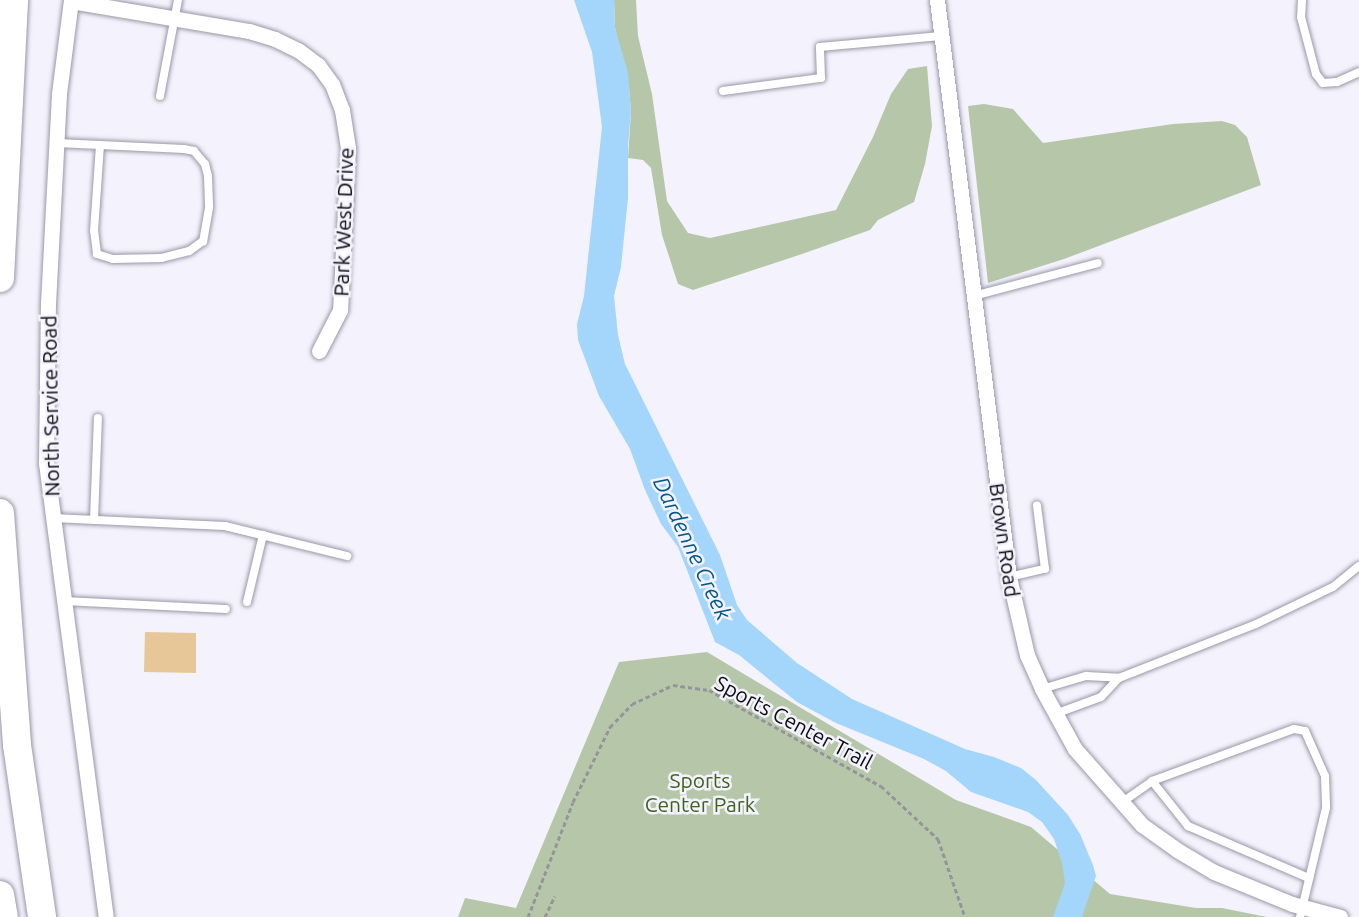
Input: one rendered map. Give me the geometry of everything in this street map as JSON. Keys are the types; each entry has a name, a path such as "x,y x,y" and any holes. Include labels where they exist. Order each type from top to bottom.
{"highway":[{"path":"0,278 14,0"},
{"path":"0,513 17,745 42,917"},
{"path":"0,895 4,917"}],"street":[{"name":"Park West Drive","path":"71,0 249,31 275,39 298,50 318,65 332,84 342,110 348,149 340,310 319,351"},
{"name":"North Service Road","path":"71,0 59,94 48,302 47,440 63,601 106,917"},
{"name":"Brown Road","path":"936,0 1009,577 1027,654 1042,689 1075,749 1142,825 1177,850 1214,872 1301,912 1341,917"}],"lane":[{"path":"160,96 178,0"},
{"path":"1302,0 1301,17 1316,74 1323,83 1337,81 1359,72"},
{"path":"723,91 821,78 820,47 941,36"},
{"path":"57,143 100,145 184,149 194,151 202,158 208,176 207,228 203,242 189,250 161,258 113,259 97,254 94,231 100,145"},
{"path":"973,296 1098,263"},
{"path":"94,520 98,418"},
{"path":"1009,577 1045,569 1037,506"},
{"path":"53,518 225,525 347,556"},
{"path":"247,602 263,535"},
{"path":"1042,689 1086,676 1119,678 1256,624 1334,587 1359,566"},
{"path":"63,601 226,609"},
{"path":"1055,714 1101,697 1119,678"},
{"path":"1121,803 1152,781 1294,729 1305,731 1325,776 1326,808 1301,912"},
{"path":"1152,781 1188,826 1309,878"}],"path":[{"name":"Sports Center Trail","path":"528,917 573,802 610,727 632,704 674,685 709,690 881,786 938,839 965,917"},
{"path":"545,917 555,896"}],"green space":[{"path":"614,0 636,0 638,36 652,94 667,201 688,233 710,238 836,210 873,137 891,94 908,69 927,66 932,126 925,164 914,202 878,220 870,230 802,254 693,290 678,284 662,235 651,168 643,160 628,158 631,112 629,88 615,28"},
{"path":"984,104 1013,109 1043,143 1173,124 1222,121 1235,125 1247,137 1261,185 1064,259 988,283 968,106"},
{"name":"Sports Center Park","path":"707,652 956,800 1031,827 1110,894 1196,908 1222,908 1267,917 458,917 465,898 516,908 619,662"}],"water":[{"name":"Dardenne Creek","path":"574,0 614,0 615,28 628,73 631,112 628,146 628,198 621,267 614,296 618,335 625,364 720,555 737,605 747,620 797,663 852,699 965,749 1021,768 1036,780 1068,815 1080,834 1093,865 1096,876 1082,917 1053,917 1065,883 1062,863 1054,839 1042,822 1028,812 971,792 946,771 924,759 836,723 797,702 739,655 715,642 678,547 661,524 630,449 599,396 578,340 577,324 584,296 602,127 592,52"}],"building":[{"path":"145,632 196,633 196,673 144,672"}]}
